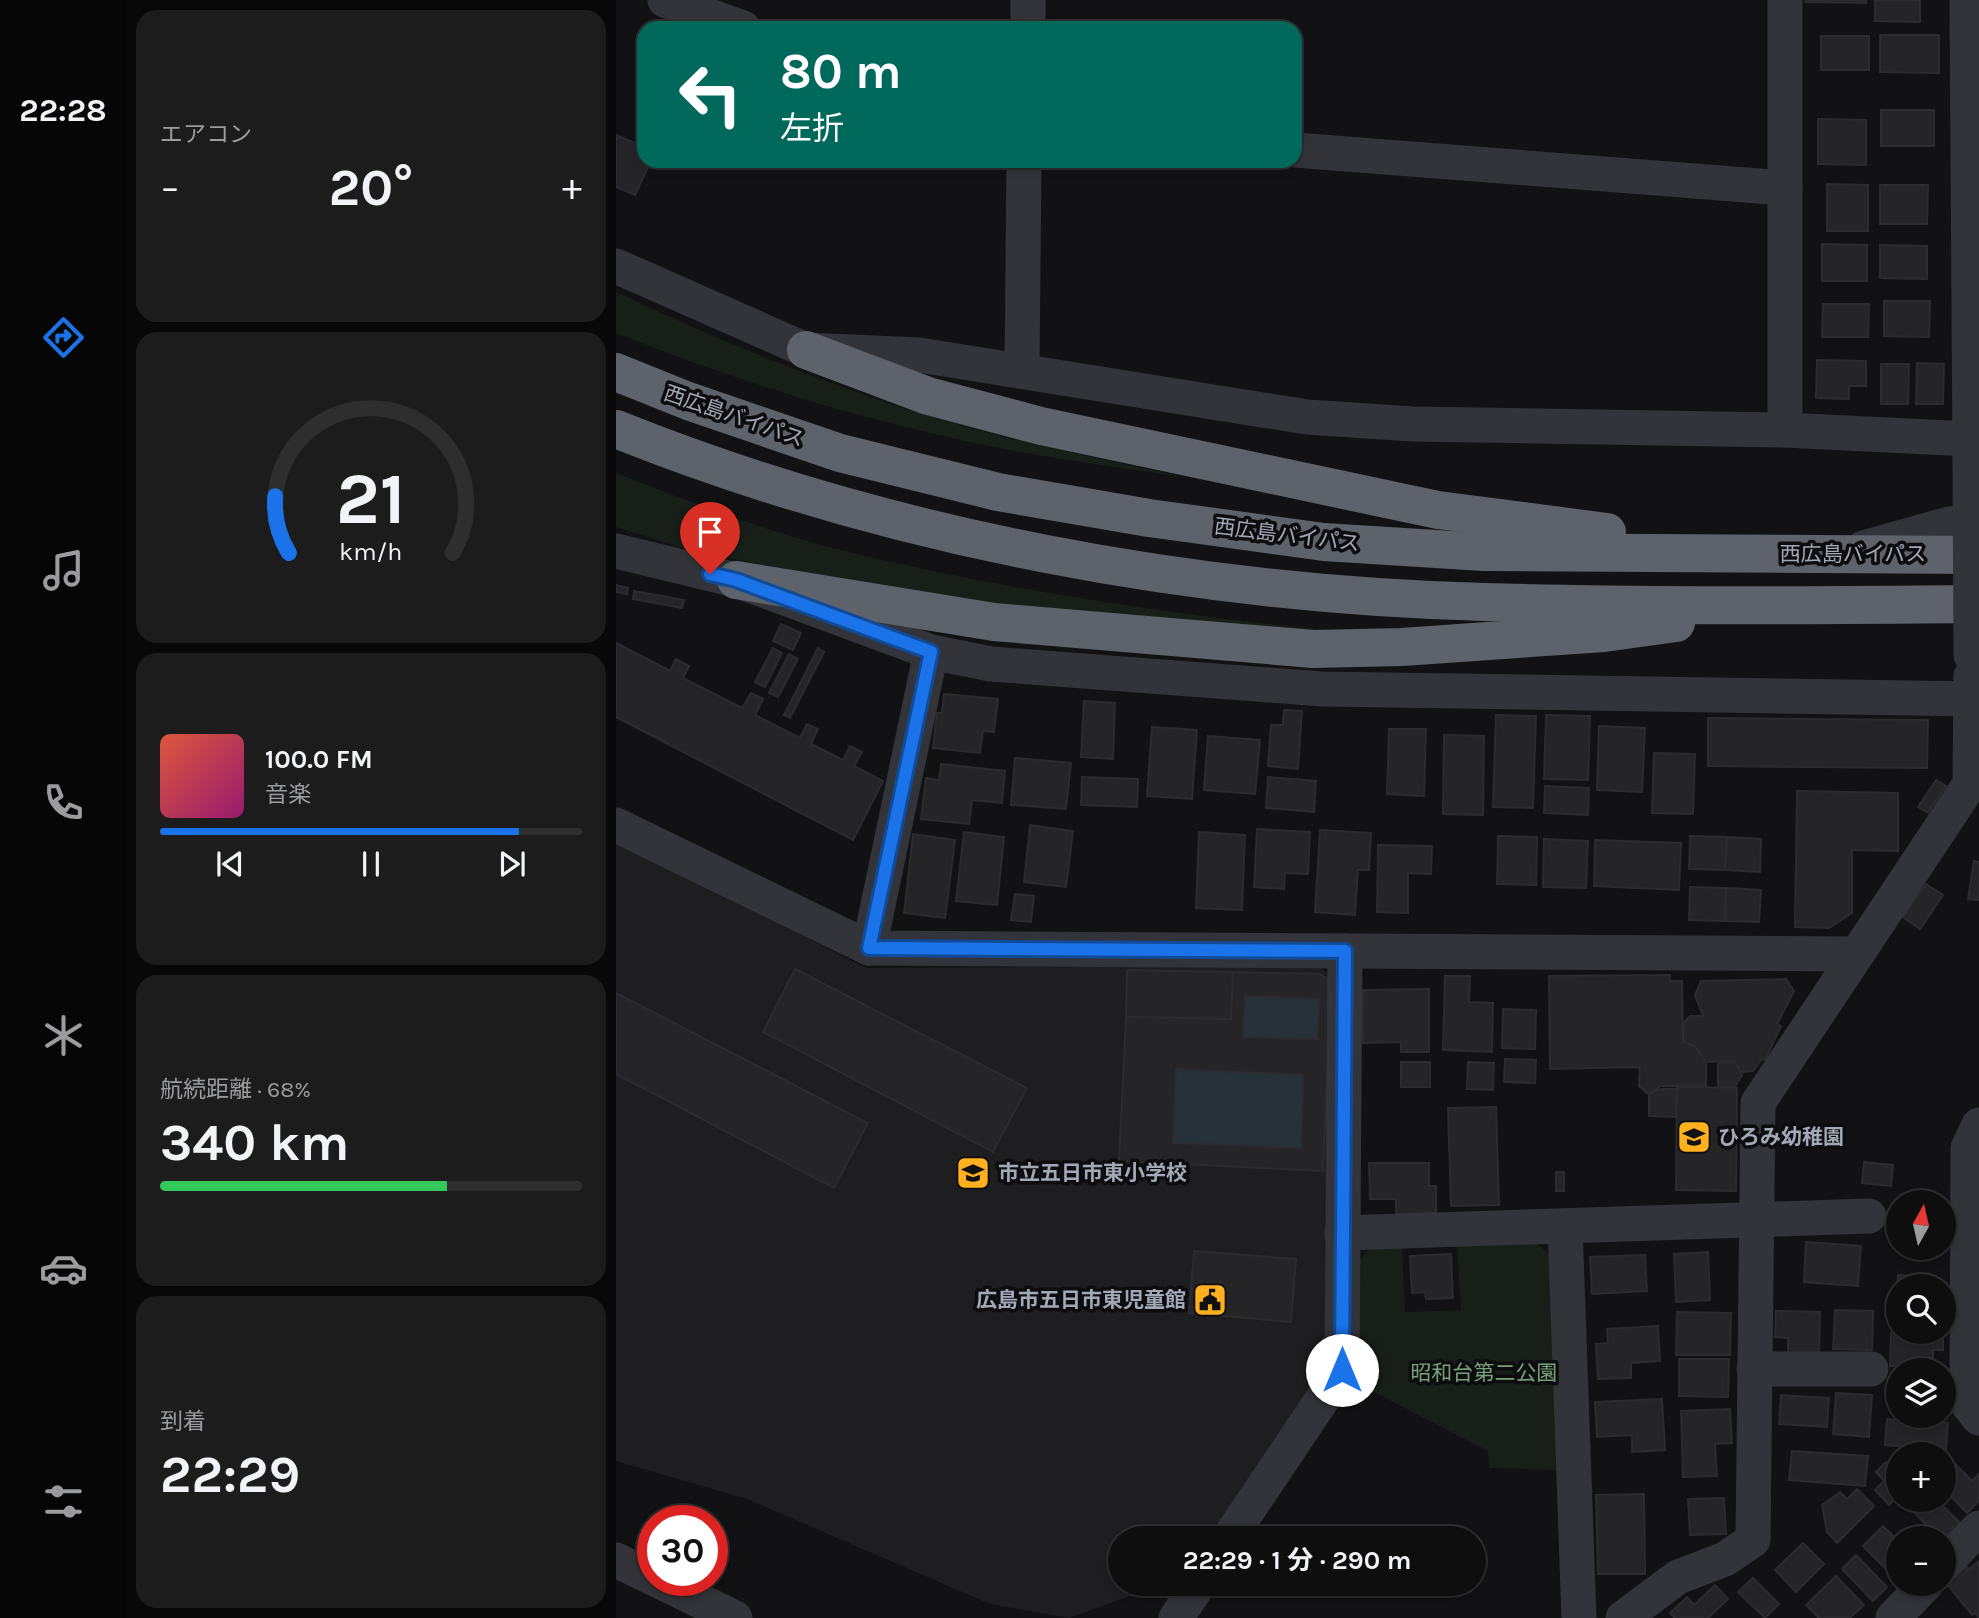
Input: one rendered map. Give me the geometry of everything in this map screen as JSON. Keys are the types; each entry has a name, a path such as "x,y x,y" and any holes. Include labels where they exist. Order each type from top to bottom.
{"highway":[{"path":"806,350 928,396 1041,426 1438,510 1795,554"},
{"name":"西広島バイパス","path":"616,372 688,401 840,453 998,492 1149,518 1324,542 1484,552 1979,555"},
{"path":"616,429 673,452 835,504 1005,545 1151,571 1311,590 1483,603 1979,604"},
{"path":"736,580 994,622 1313,649 1402,647 1604,633 1802,605"}],"street":[{"path":"665,0 724,21"},
{"path":"1028,0 1028,21"},
{"path":"1785,0 1785,430"},
{"path":"1643,1612 1678,1577 1726,1559 1753,1540 1758,1103 1970,784 1975,697 1971,655 1973,153 1967,0"},
{"path":"1302,151 1785,188"},
{"path":"1022,369 1024,168"},
{"path":"616,266 806,350 919,355 1022,369 1307,417 1413,424 1972,436"},
{"path":"1843,554 1949,524 1979,520"},
{"path":"616,551 736,580 931,652 991,664 1322,689 1975,697"},
{"path":"869,948 931,652"},
{"path":"616,825 869,948 1857,954"},
{"path":"1237,1526 1342,1370 1345,951"},
{"path":"1979,1125 1968,1148 1967,1336 1967,1403 1979,1418"},
{"path":"1342,1233 1869,1216"},
{"path":"1565,1226 1579,1618"},
{"path":"1754,1369 1871,1369"},
{"path":"1956,1552 1979,1528"},
{"path":"616,1560 637,1570"},
{"path":"689,1596 733,1618"},
{"path":"1175,1618 1191,1596"},
{"path":"1893,1618 1914,1596"}],"shaded area":[{"name":"市立五日市東小学校","path":"616,839 866,968 1320,966 1334,980 1326,1366 1218,1526 1108,1526 1108,1596 1130,1596 1069,1618 990,1604 747,1499 616,1461"},
{"path":"1245,996 1319,999 1317,1039 1243,1037"},
{"path":"1176,1069 1303,1075 1301,1148 1173,1143"}],"green space":[{"path":"616,292 801,372 896,405 993,434 1184,477 1037,455 941,436 753,383 616,333"},
{"path":"616,473 781,533 902,564 1098,601 1361,634 1151,627 833,579 685,549 616,527"},
{"name":"昭和台第二公園","path":"1534,1241 1549,1254 1556,1470 1489,1468 1488,1451 1358,1384 1358,1262 1370,1248 1402,1246 1405,1312 1461,1310 1457,1243"}],"building":[{"path":"1866,0 1866,3 1805,2"},
{"path":"1875,0 1920,0 1920,22 1875,21"},
{"path":"1880,35 1939,35 1939,73 1880,72"},
{"path":"1821,36 1869,36 1869,70 1821,70"},
{"path":"1881,110 1934,110 1934,146 1881,146"},
{"path":"1818,119 1866,120 1866,165 1818,164"},
{"path":"616,135 637,144 637,168 648,168 635,195 616,187"},
{"path":"1827,184 1868,185 1868,231 1827,231"},
{"path":"1880,185 1928,185 1927,224 1880,224"},
{"path":"1822,244 1867,245 1867,281 1822,281"},
{"path":"1880,245 1927,246 1927,279 1880,278"},
{"path":"1884,301 1930,301 1929,337 1884,336"},
{"path":"1823,304 1869,304 1868,337 1822,337"},
{"path":"1817,360 1866,361 1866,386 1849,386 1849,399 1816,398"},
{"path":"1917,363 1944,364 1943,404 1916,404"},
{"path":"1881,364 1909,364 1908,404 1881,404"},
{"path":"616,585 628,588 627,594 616,592"},
{"path":"634,591 684,600 682,608 633,599"},
{"path":"781,624 801,633 793,650 773,641"},
{"path":"616,643 670,671 676,659 689,666 683,678 742,708 751,693 763,699 755,715 800,738 807,724 818,729 811,744 843,760 850,746 862,752 854,766 883,781 853,840 616,717"},
{"path":"773,648 782,653 765,687 755,682"},
{"path":"818,648 824,652 790,718 784,715"},
{"path":"789,654 798,659 778,697 769,693"},
{"path":"944,694 998,699 994,732 983,731 980,753 933,748 937,713 942,713"},
{"path":"1084,701 1115,703 1113,759 1081,757"},
{"path":"1284,710 1302,711 1298,769 1268,766 1271,725 1283,725"},
{"path":"1496,715 1536,716 1533,808 1493,807"},
{"path":"1546,715 1590,716 1588,780 1544,779"},
{"path":"1708,718 1928,720 1927,768 1708,766"},
{"path":"1599,726 1645,728 1642,792 1597,790"},
{"path":"1152,727 1197,730 1192,799 1147,796"},
{"path":"1389,729 1426,729 1424,796 1387,794"},
{"path":"1444,735 1484,736 1483,815 1443,814"},
{"path":"1208,736 1260,740 1255,794 1204,790"},
{"path":"1654,753 1695,754 1693,814 1652,813"},
{"path":"1015,758 1071,763 1066,809 1011,805"},
{"path":"941,764 1005,771 1002,803 972,800 969,824 921,819 926,778 939,780"},
{"path":"1082,777 1138,779 1137,807 1081,805"},
{"path":"1268,777 1316,781 1314,812 1266,808"},
{"path":"1936,780 1946,786 1928,813 1918,807"},
{"path":"1545,786 1589,788 1588,815 1544,813"},
{"path":"1797,791 1898,793 1898,851 1852,850 1852,913 1829,928 1795,927"},
{"path":"1030,825 1073,831 1066,887 1024,882"},
{"path":"1257,829 1310,832 1308,874 1285,873 1284,889 1254,887"},
{"path":"1320,830 1371,833 1369,870 1358,870 1355,915 1315,912"},
{"path":"964,832 1004,837 997,905 956,901"},
{"path":"1199,832 1245,835 1242,910 1196,908"},
{"path":"913,834 955,840 945,918 904,913"},
{"path":"1498,836 1537,837 1536,885 1497,884"},
{"path":"1690,836 1727,837 1725,870 1689,869"},
{"path":"1727,837 1761,839 1760,872 1725,870"},
{"path":"1544,839 1588,841 1586,888 1543,887"},
{"path":"1595,840 1681,843 1679,890 1594,886"},
{"path":"1378,845 1432,846 1431,874 1408,873 1408,913 1377,912"},
{"path":"1974,861 1979,862 1979,900 1968,899"},
{"path":"1926,884 1943,895 1920,929 1903,917"},
{"path":"1690,887 1726,888 1725,921 1689,920"},
{"path":"1726,888 1761,890 1759,922 1725,921"},
{"path":"1015,894 1034,896 1031,922 1011,920"},
{"path":"795,969 1027,1088 993,1152 763,1032"},
{"path":"1127,970 1233,972 1231,1019 1126,1017"},
{"path":"1233,972 1320,974 1331,982 1323,1171 1119,1161 1126,1017 1231,1019","holes":["1245,996 1319,999 1317,1039 1243,1037","1176,1069 1303,1075 1301,1148 1173,1143"]},
{"path":"1670,975 1670,981 1682,981 1683,1041 1695,1046 1706,1062 1706,1086 1660,1086 1652,1093 1647,1093 1639,1086 1640,1067 1550,1069 1549,976"},
{"path":"1445,976 1470,976 1469,1002 1493,1003 1492,1052 1443,1050"},
{"path":"1786,979 1794,991 1777,1024 1781,1026 1765,1060 1762,1059 1753,1071 1740,1072 1734,1061 1706,1062 1695,1046 1683,1041 1683,1023 1690,1016 1703,1016 1695,995 1701,981"},
{"path":"1429,989 1429,1052 1401,1052 1401,1042 1363,1043 1363,990"},
{"path":"616,993 868,1123 834,1188 616,1074"},
{"path":"1503,1009 1536,1010 1535,1049 1502,1048"},
{"path":"1505,1059 1536,1060 1535,1083 1504,1082"},
{"path":"1401,1062 1430,1062 1430,1087 1401,1087"},
{"path":"1468,1062 1494,1063 1493,1090 1467,1089"},
{"path":"1735,1062 1742,1075 1735,1087 1718,1087 1718,1063"},
{"path":"1677,1087 1737,1088 1736,1191 1676,1190"},
{"path":"1661,1089 1677,1089 1676,1117 1649,1116 1649,1094"},
{"path":"1496,1107 1499,1205 1451,1206 1448,1108"},
{"path":"1864,1162 1893,1165 1891,1186 1862,1183"},
{"path":"1369,1163 1429,1163 1429,1186 1436,1186 1436,1213 1396,1214 1396,1199 1370,1199"},
{"path":"1556,1172 1564,1172 1564,1191 1556,1191"},
{"path":"1806,1242 1861,1246 1858,1286 1804,1282"},
{"path":"1194,1251 1296,1259 1291,1322 1189,1313"},
{"path":"1708,1252 1710,1300 1676,1302 1674,1254"},
{"path":"1451,1254 1453,1298 1426,1299 1425,1292 1412,1293 1410,1256"},
{"path":"1645,1255 1647,1291 1592,1294 1590,1257"},
{"path":"1835,1310 1873,1311 1872,1350 1833,1349"},
{"path":"1776,1311 1820,1312 1819,1356 1788,1355 1788,1338 1775,1337"},
{"path":"1677,1312 1731,1313 1730,1355 1676,1355"},
{"path":"1658,1326 1660,1361 1631,1363 1631,1378 1598,1379 1596,1344 1608,1343 1607,1329"},
{"path":"1891,1344 1943,1344 1943,1350 1933,1350 1933,1358 1890,1358"},
{"path":"1679,1359 1729,1359 1728,1397 1679,1396"},
{"path":"1836,1393 1872,1395 1869,1437 1833,1434"},
{"path":"1781,1395 1829,1398 1827,1427 1779,1424"},
{"path":"1662,1399 1665,1450 1632,1452 1632,1435 1597,1437 1595,1402"},
{"path":"1730,1409 1732,1443 1715,1444 1717,1476 1683,1477 1681,1411"},
{"path":"1886,1428 1948,1428 1947,1442 1886,1442 1885,1445"},
{"path":"1792,1451 1868,1456 1865,1486 1789,1480"},
{"path":"1886,1462 1886,1502 1875,1490 1884,1481 1876,1472"},
{"path":"1956,1465 1972,1481 1979,1474 1979,1501 1967,1513 1956,1502"},
{"path":"1857,1489 1874,1506 1837,1543 1827,1532 1822,1505 1840,1492 1847,1499"},
{"path":"1644,1494 1645,1574 1598,1574 1596,1495"},
{"path":"1724,1498 1726,1534 1690,1535 1688,1499"},
{"path":"1914,1512 1949,1512 1961,1524 1956,1529 1956,1526 1927,1526"},
{"path":"1883,1526 1886,1529 1886,1569 1863,1546"},
{"path":"1803,1543 1824,1564 1796,1592 1775,1570"},
{"path":"1856,1555 1886,1588 1873,1601 1842,1569"},
{"path":"1979,1561 1979,1618 1975,1613 1972,1615 1956,1595 1956,1575 1966,1566 1969,1569"},
{"path":"1836,1576 1864,1605 1850,1618 1819,1618 1806,1605"},
{"path":"1753,1578 1779,1604 1765,1618 1738,1592"},
{"path":"1715,1585 1728,1599 1708,1618 1675,1618 1670,1613 1687,1597 1694,1605"}],"place":[{"name":"ひろみ幼稚園","path":"1694,1137"},
{"name":"市立五日市東小学校","path":"973,1173"},
{"name":"広島市五日市東児童館","path":"1210,1300"}],"route":[{"path":"710,574 736,580 931,652 869,948 1345,951 1342,1370"}]}
